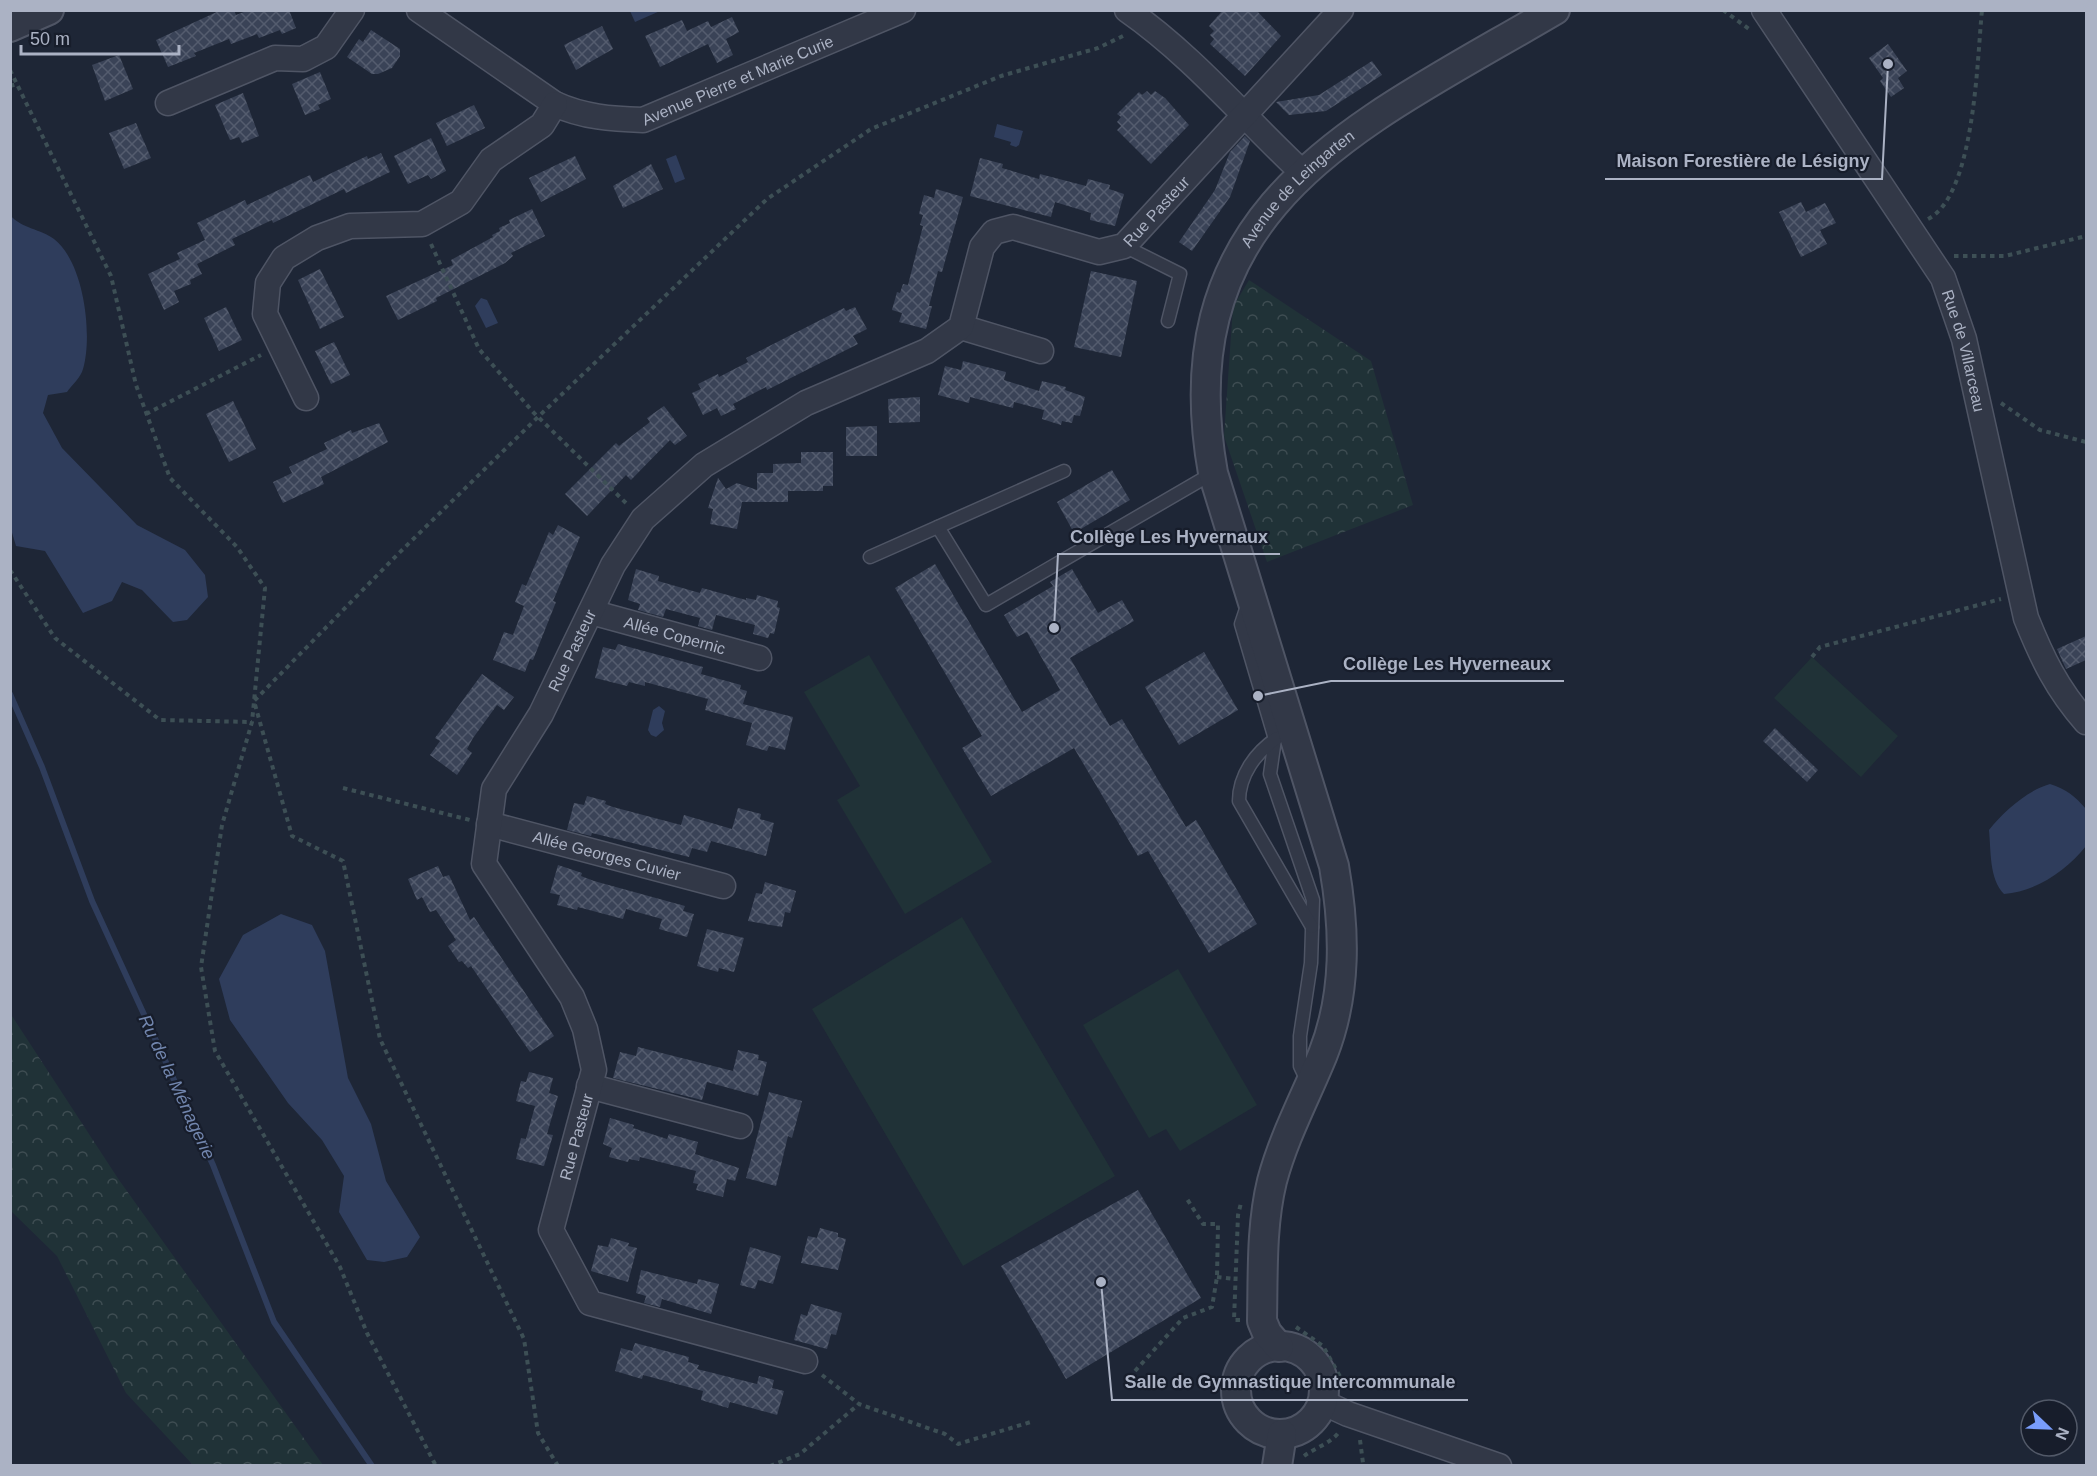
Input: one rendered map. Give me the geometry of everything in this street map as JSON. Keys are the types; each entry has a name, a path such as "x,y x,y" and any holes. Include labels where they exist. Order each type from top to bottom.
{"street":[{"path":"10,27 48,10"},
{"path":"168,103 275,58 303,59 326,47 352,10"},
{"name":"Avenue Pierre et Marie Curie","path":"419,10 555,104 572,111 603,118 643,120 860,19 903,10"},
{"path":"1127,10 1148,25 1246,115 1303,172"},
{"name":"Rue Pasteur","path":"805,1361 590,1303 551,1230 594,1070 585,1029 572,997 484,864 494,789 541,714 613,565 643,519 704,465 806,403 927,351 961,327 982,247 994,232 1013,227 1099,252 1124,246 1341,10"},
{"name":"Avenue de Leingarten","path":"1286,1336 1267,1334 1262,1321 1265,1224 1272,1181 1323,1052 1337,1003 1343,965 1341,906 1334,866 1283,735 1251,597 1213,473 1205,431 1205,397 1212,323 1229,272 1255,226 1273,202 1303,172 1339,143 1396,104 1555,10"},
{"name":"Rue de Villarceau","path":"1764,10 1912,228 1947,288 1964,339 2026,618 2041,656 2064,696 2086,722"},
{"path":"306,398 265,314 268,283 284,258 316,238 351,226 422,224 461,202 492,159 542,125 555,104"},
{"path":"961,327 1041,351"},
{"name":"Allée Copernic","path":"591,612 759,658"},
{"name":"Allée Georges Cuvier","path":"489,824 723,886"},
{"path":"589,1086 740,1126"},
{"path":"1286,1336 1293,1348 1314,1364 1323,1389 1322,1402 1316,1415 1307,1425 1282,1434 1258,1428 1248,1420 1237,1398 1237,1381 1246,1362 1255,1354 1286,1336"},
{"path":"1322,1402 1348,1414 1499,1466"},
{"path":"1277,1466 1282,1434"}],"lane":[{"path":"1124,246 1180,274 1168,321"},
{"path":"870,557 1064,471"},
{"path":"938,527 986,606 1213,473"},
{"path":"1283,735 1270,774 1313,900 1311,963 1300,1036 1300,1066 1309,1085"},
{"path":"1283,735 1258,753 1244,775 1239,789 1239,801 1312,927"}],"path":[{"path":"1723,10 1756,38"},
{"path":"1912,228 1935,216 1950,197 1970,141 1982,10"},
{"path":"254,701 398,554 538,417 767,199 871,129 1001,76 1098,48 1148,25"},
{"path":"10,70 111,276 136,385 170,478 237,546 265,588 252,722 222,825 201,967 215,1051 340,1268 367,1333 436,1466"},
{"path":"10,86 17,84"},
{"path":"422,224 479,349 538,417 643,519"},
{"path":"1929,256 2005,256 2086,236"},
{"path":"146,414 281,345"},
{"path":"1977,398 2003,404 2040,430 2086,442"},
{"path":"10,570 55,638 160,720 252,722"},
{"path":"1812,657 1820,647 2005,598 2008,609"},
{"path":"254,701 292,836 343,861 380,1038 524,1339 538,1433 558,1466"},
{"path":"343,788 489,824"},
{"path":"1135,1371 1183,1318 1212,1307 1217,1278 1218,1224 1203,1224 1187,1199"},
{"path":"1217,1278 1235,1279"},
{"path":"1286,1336 1323,1346 1350,1392"},
{"path":"805,1361 859,1404 945,1434 958,1444 1034,1421"},
{"path":"770,1466 800,1454 859,1404"},
{"path":"1300,1466 1302,1458 1338,1434"}],"green space":[{"path":"1249,280 1371,361 1413,505 1267,562 1224,436 1233,307"},
{"path":"869,655 992,862 905,914 837,800 860,786 804,692"},
{"path":"1812,657 1898,736 1861,777 1774,698"},
{"path":"962,917 1115,1176 963,1266 812,1009"},
{"path":"1178,969 1257,1105 1180,1151 1166,1129 1149,1138 1083,1025"},
{"path":"10,1013 119,1180 323,1465 193,1465 126,1393 57,1256 11,1211"}],"water":[{"path":"630,11 660,11 635,22"},
{"path":"997,124 1023,131 1019,145 1016,147 1010,145 1011,142 994,137"},
{"path":"676,155 685,179 675,183 666,159"},
{"path":"10,215 20,223 54,239 64,250 73,264 84,300 87,338 82,372 67,392 48,395 43,413 62,448 137,525 185,550 205,575 208,597 187,620 173,622 142,590 122,582 112,601 83,613 45,551 16,546 10,526"},
{"path":"481,298 487,300 498,323 486,328 475,306"},
{"path":"659,706 665,711 662,723 664,730 656,737 648,730 653,710"},
{"path":"2050,784 2070,794 2086,809 2086,846 2069,864 2050,878 2028,889 2004,894 1993,872 1989,830 2016,802"},
{"path":"281,914 312,925 325,951 348,1078 371,1124 386,1181 420,1237 407,1257 384,1262 367,1260 339,1212 344,1176 322,1140 288,1103 230,1020 219,979 243,935"}],"building":[{"path":"221,10 234,10 236,15 249,10 289,10 296,28 282,34 280,30 259,38 257,34 231,44 229,39 194,53 196,56 168,67 156,40"},
{"path":"1223,10 1256,10 1281,36 1245,76 1210,44 1214,39 1210,35 1214,31 1209,26"},
{"path":"732,17 739,32 726,39 733,55 717,63 708,44 660,67 645,36 682,20 687,31 708,21 711,27"},
{"path":"602,26 613,49 576,70 564,45"},
{"path":"371,30 400,49 400,56 392,68 378,74 372,74 347,57 359,39 363,42"},
{"path":"1888,44 1907,71 1898,78 1904,88 1891,97 1880,81 1883,78 1869,58"},
{"path":"119,55 133,89 105,101 92,65"},
{"path":"1372,61 1382,75 1326,111 1289,115 1276,102 1319,95"},
{"path":"320,72 331,99 318,105 320,109 305,115 292,84"},
{"path":"1147,91 1151,95 1155,91 1165,98 1189,125 1151,164 1117,130 1121,126 1117,122 1121,117 1117,114 1139,92 1142,95"},
{"path":"243,93 259,136 242,143 239,137 230,140 215,105"},
{"path":"474,105 485,128 447,146 436,123"},
{"path":"136,123 151,158 124,169 109,133"},
{"path":"1245,136 1250,141 1230,197 1192,251 1179,242 1215,190 1230,152"},
{"path":"431,138 446,171 431,179 428,175 408,184 394,156"},
{"path":"381,153 390,172 346,193 344,189 273,223 272,220 232,239 235,245 197,264 202,274 190,280 191,284 174,291 179,302 164,310 148,274 180,259 177,253 205,240 197,223 245,200 247,205 310,175 313,182 367,156 368,159"},
{"path":"575,156 586,179 541,202 529,178"},
{"path":"980,158 1003,164 1002,168 1039,179 1040,174 1086,186 1088,179 1110,185 1109,189 1124,194 1115,226 1090,220 1091,213 1055,202 1051,217 970,196"},
{"path":"651,164 663,189 623,208 613,186"},
{"path":"936,189 963,197 942,272 938,271 926,329 899,322 902,313 892,310 897,292 900,293 903,284 908,285 923,226 920,225 923,215 919,214 924,195 934,198"},
{"path":"1801,202 1806,212 1825,203 1836,223 1820,230 1827,244 1801,257 1779,212"},
{"path":"532,209 545,236 511,253 513,256 505,263 398,320 386,296 453,265 451,260 493,237 492,235 500,231 499,228 510,223 509,220"},
{"path":"320,269 344,317 320,329 298,280"},
{"path":"1091,271 1137,281 1121,357 1074,347"},
{"path":"226,307 242,340 219,351 204,318"},
{"path":"855,307 867,329 853,336 858,344 767,390 766,387 733,404 736,409 721,416 717,408 703,415 692,393 701,389 698,384 718,374 719,377 748,362 746,358 844,308 846,311"},
{"path":"334,342 350,375 331,384 315,351"},
{"path":"963,361 1006,372 1004,380 1039,391 1042,381 1066,387 1065,390 1085,397 1080,416 1074,415 1072,423 1062,421 1061,425 1042,419 1044,410 1014,402 1013,408 970,397 969,403 938,395 945,366 961,370"},
{"path":"920,397 920,422 889,423 888,399"},
{"path":"233,401 256,449 229,462 206,414"},
{"path":"664,406 687,436 675,445 670,440 631,480 626,475 587,516 565,494 616,443 619,446 650,422 647,418"},
{"path":"379,423 388,442 321,477 324,484 283,503 273,482 292,473 289,467 327,449 324,443 351,430 352,433"},
{"path":"877,426 877,456 846,456 846,427"},
{"path":"801,452 833,452 833,486 823,486 823,491 788,491 788,502 742,502 737,529 710,524 713,509 708,508 718,478 726,489 737,483 757,490 757,473 773,473 773,464 801,463"},
{"path":"1112,470 1130,500 1074,533 1057,502"},
{"path":"558,525 580,537 553,601 556,602 533,660 530,659 525,672 493,660 504,632 513,635 524,606 515,602 522,584 526,586 549,532 553,535"},
{"path":"935,564 1022,712 1060,690 1027,632 1017,637 1004,615 1053,586 1050,582 1072,569 1098,613 1122,600 1134,621 1070,658 1110,726 1122,719 1186,827 1196,820 1257,924 1209,953 1148,851 1138,856 1074,748 991,796 962,748 982,736 895,588"},
{"path":"636,569 659,576 658,581 700,593 702,588 746,600 746,598 756,600 757,595 778,601 777,607 780,608 774,634 770,633 768,638 753,634 755,625 716,615 712,630 698,626 700,618 666,609 663,617 638,610 640,604 628,600"},
{"path":"2086,636 2086,660 2066,669 2057,649"},
{"path":"618,644 703,667 701,674 741,685 740,689 747,691 743,704 793,717 785,750 769,746 767,751 746,745 752,723 705,710 708,699 645,682 645,686 629,682 627,686 595,678 603,647 615,650"},
{"path":"1204,652 1238,710 1179,745 1145,687"},
{"path":"482,674 514,697 504,710 497,705 473,738 467,749 472,753 457,775 430,755 440,741 435,738"},
{"path":"1775,728 1818,770 1807,782 1763,741"},
{"path":"587,796 606,801 605,804 613,807 681,825 684,815 732,829 738,808 761,814 760,819 774,823 766,856 711,841 707,852 692,848 689,857 592,833 591,836 567,830 574,803 584,805"},
{"path":"558,865 582,873 581,876 594,881 685,906 683,911 694,914 687,937 659,929 662,919 626,909 623,919 578,907 577,910 557,905 560,895 550,893"},
{"path":"438,866 443,877 449,875 470,920 474,917 554,1036 530,1052 471,966 468,968 462,961 459,962 448,946 456,940 436,910 430,912 422,897 417,900 408,879"},
{"path":"765,882 796,891 790,913 785,912 782,927 748,921 756,893 762,894"},
{"path":"707,929 744,938 734,972 719,968 718,972 697,966"},
{"path":"638,1047 733,1071 738,1050 759,1055 758,1060 767,1062 758,1096 707,1082 702,1100 613,1078 620,1052 636,1056"},
{"path":"529,1072 553,1078 549,1093 558,1096 547,1134 553,1135 544,1166 516,1159 521,1138 526,1139 535,1106 516,1101 521,1081 526,1082"},
{"path":"769,1092 802,1101 792,1138 788,1136 776,1186 746,1178"},
{"path":"610,1118 667,1139 669,1134 698,1142 695,1154 739,1168 735,1181 727,1179 723,1197 696,1190 698,1184 693,1183 696,1171 640,1157 639,1161 629,1159 628,1162 609,1157 612,1148 603,1144"},
{"path":"1138,1190 1201,1298 1066,1379 1001,1266"},
{"path":"820,1228 838,1233 838,1237 846,1239 838,1270 801,1263 808,1236 817,1238"},
{"path":"611,1238 637,1248 628,1282 591,1271 598,1245 608,1247"},
{"path":"750,1247 781,1256 773,1284 758,1280 755,1289 740,1285"},
{"path":"641,1270 697,1284 698,1279 719,1284 711,1314 662,1299 660,1307 644,1303 646,1296 636,1293"},
{"path":"811,1304 842,1313 836,1335 831,1334 827,1349 794,1340 801,1314 807,1316"},
{"path":"635,1343 689,1357 688,1362 699,1365 697,1369 757,1384 759,1376 774,1380 772,1388 784,1391 777,1415 730,1402 728,1408 701,1400 703,1391 643,1375 642,1379 615,1371 621,1348 632,1351"}],"waterway":[{"name":"Ru de la Ménagerie","path":"10,694 42,767 92,901 213,1165 274,1322 372,1466"}],"place":[{"name":"Maison Forestière de Lésigny","path":"1888,64"},
{"name":"Collège Les Hyvernaux","path":"1054,628"},
{"name":"Collège Les Hyverneaux","path":"1258,696"},
{"name":"Salle de Gymnastique Intercommunale","path":"1101,1282"}]}
